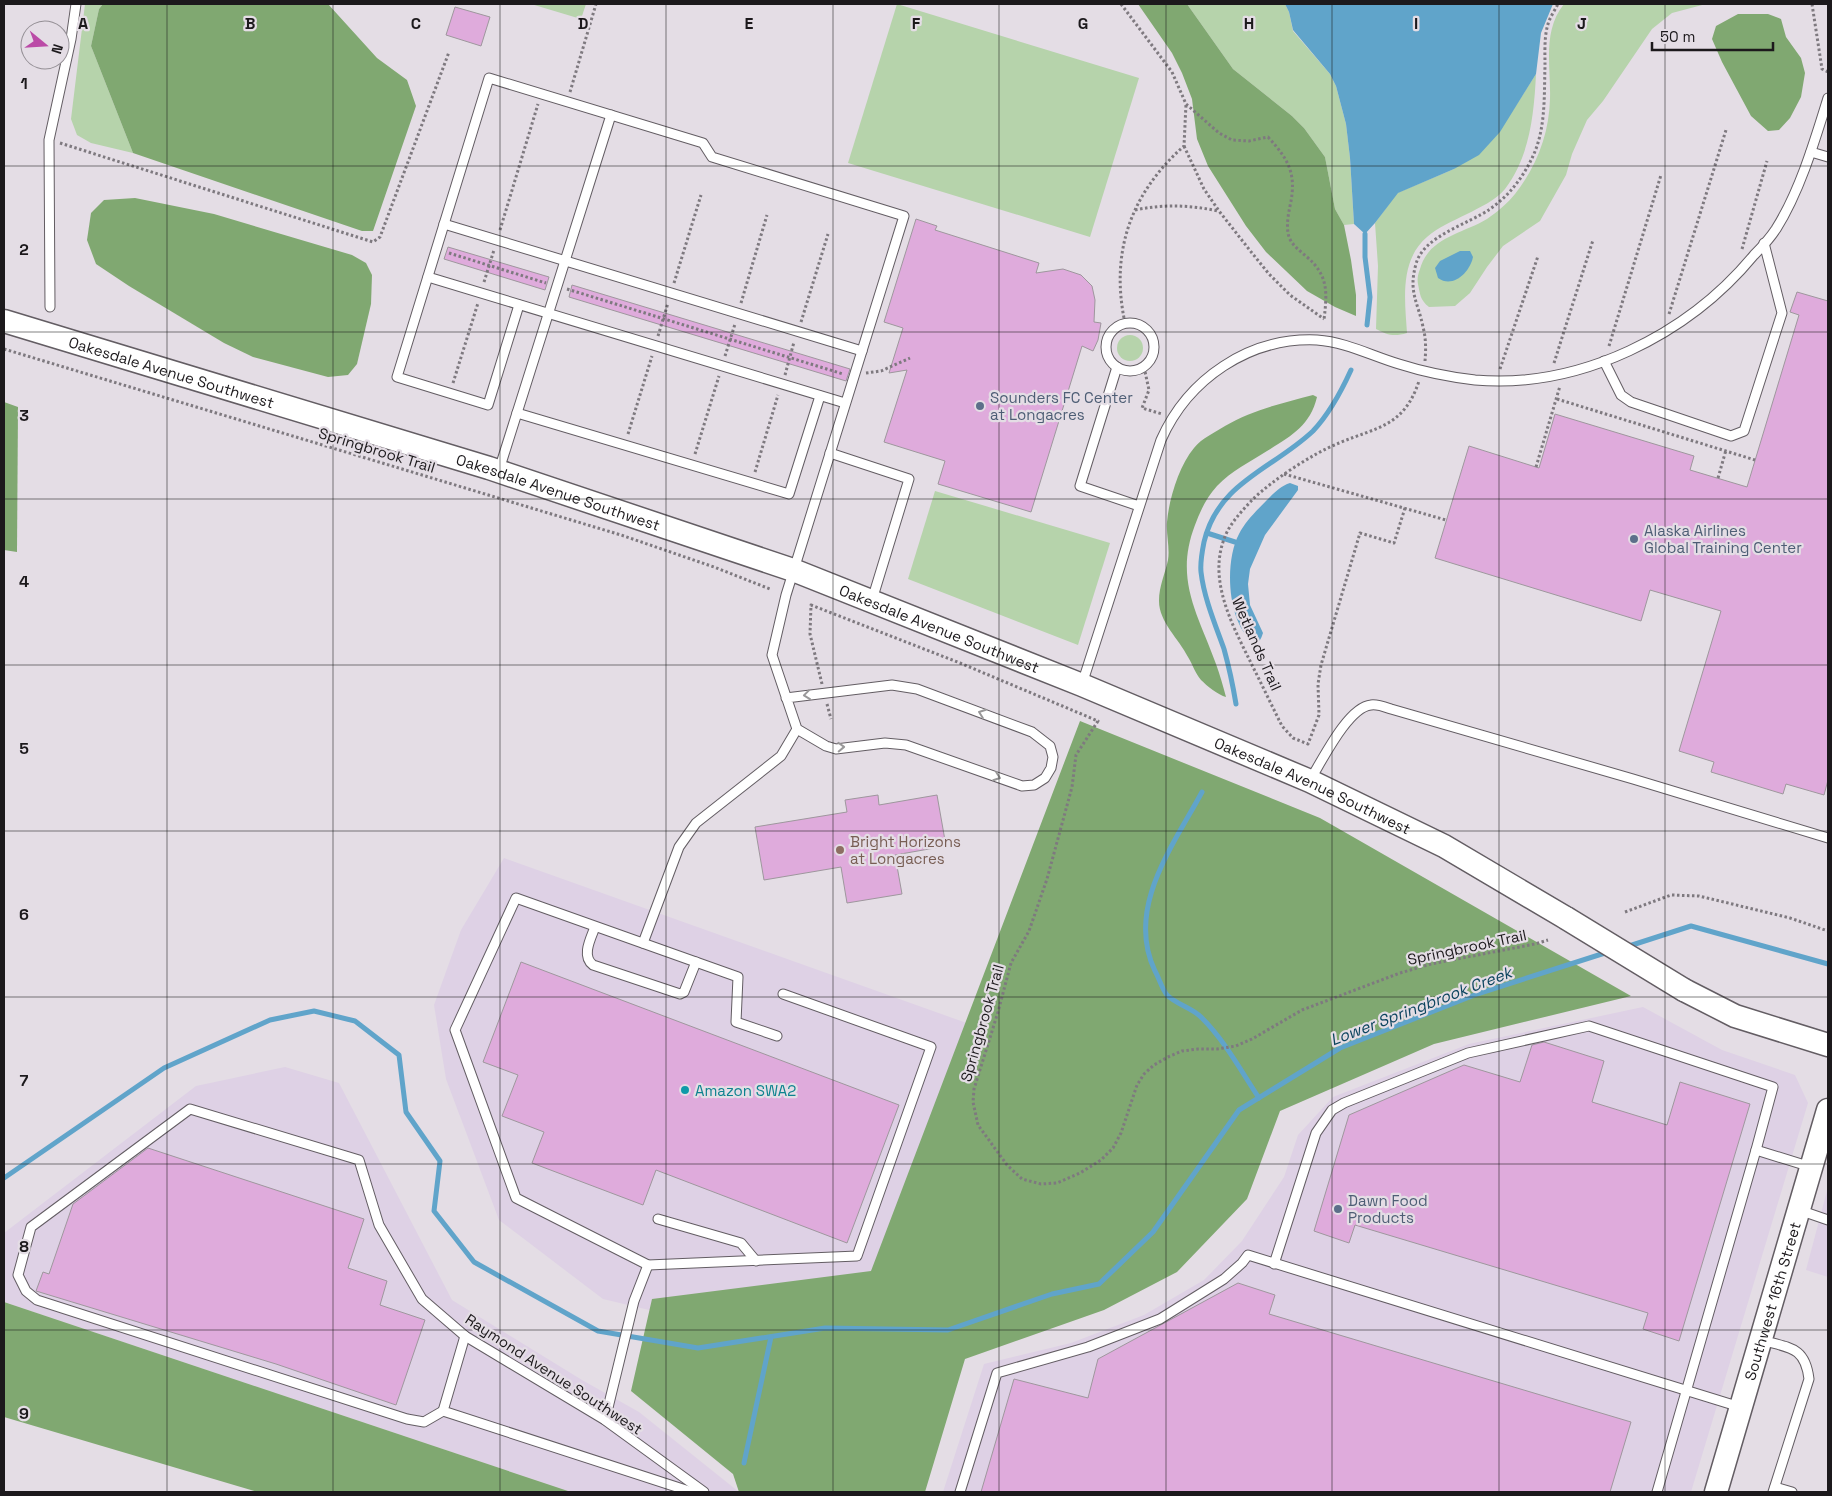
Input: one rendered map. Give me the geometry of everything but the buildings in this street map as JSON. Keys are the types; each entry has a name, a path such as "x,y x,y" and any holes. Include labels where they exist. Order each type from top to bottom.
{"street":[{"name":"Oakesdale Avenue Southwest","path":"4,321 499,471 793,570 1082,685 1310,781 1444,846 1684,990 1735,1016 1828,1045"},
{"name":"Southwest 16th Street","path":"1716,1492 1828,1110"}],"lane":[{"path":"50,307 49,140 71,39 76,4"},
{"path":"519,305 488,405 397,377 489,78 702,142 712,157 904,216 793,570 772,655 786,698 797,728 826,746 836,748 885,743 906,745 1022,786 1034,785 1045,778 1051,768 1050,746 1032,732 917,689 892,685 786,698"},
{"path":"1082,685 1161,440 1176,411 1206,379 1240,356 1270,346 1302,341 1318,340 1348,346 1399,364 1444,376 1496,380 1534,378 1570,371 1604,361 1647,342 1685,319 1713,298 1742,270 1776,230 1800,182 1828,98"},
{"path":"499,471 611,115"},
{"path":"1811,152 1828,157"},
{"path":"444,224 862,351"},
{"path":"1604,361 1621,395 1631,402 1731,436 1744,432 1782,313 1764,243"},
{"path":"428,278 846,403"},
{"path":"1124,323 1134,323 1143,326 1150,333 1154,351 1150,360 1144,366 1136,370 1126,371 1110,361 1106,352 1106,343 1116,327 1124,323"},
{"path":"1117,367 1080,486 1139,506"},
{"path":"517,413 789,494 820,396"},
{"path":"830,453 909,479 872,602"},
{"path":"1310,781 1339,733 1358,711 1370,705 1391,709 1828,838"},
{"path":"643,943 679,847 696,823 782,756 797,728"},
{"path":"776,1036 736,1022 738,977 516,898 455,1030 516,1198 648,1265 857,1256 931,1046 783,994"},
{"path":"595,926 586,955 588,961 602,968 680,994 684,992 696,962"},
{"path":"1274,1264 1316,1133 1332,1110 1344,1103 1468,1053 1589,1026 1773,1087 1657,1492"},
{"name":"Raymond Avenue Southwest","path":"443,1411 424,1422 407,1419 37,1300 26,1291 18,1276 31,1227 190,1109 359,1160 379,1226 422,1299 465,1336 606,1420 704,1492"},
{"path":"1756,1150 1812,1168"},
{"path":"1799,1210 1828,1220"},
{"path":"658,1219 741,1243 756,1261"},
{"path":"960,1492 997,1373 1088,1347 1160,1318 1224,1279 1248,1255 1741,1408"},
{"path":"606,1420 634,1300 648,1265"},
{"path":"465,1336 443,1411 692,1492"},
{"path":"1761,1340 1793,1349 1802,1356 1807,1365 1809,1379 1774,1489 1792,1492"}],"path":[{"path":"566,102 596,4"},
{"path":"1121,4 1172,72 1186,104 1225,137 1238,141 1268,137 1282,152 1290,167 1293,191 1288,219 1288,234 1294,246 1315,264 1323,276 1326,293 1324,320 1290,295 1269,274 1204,189 1184,146 1186,104"},
{"name":"Wetlands Trail","path":"1405,508 1394,543 1360,534 1321,665 1318,684 1319,715 1308,744 1294,738 1282,726 1234,629 1219,582 1222,544 1237,515 1262,491 1284,474 1327,449 1386,426 1394,420 1412,398 1425,359 1425,334 1413,292 1412,278 1416,261 1427,246 1502,200 1512,190 1530,163 1534,155 1542,122 1548,24 1558,4"},
{"path":"1812,4 1822,69 1828,72"},
{"path":"49,140 373,242 380,237 449,52"},
{"path":"1664,332 1726,130"},
{"path":"1124,323 1119,272 1125,237 1135,210 1147,187 1158,172 1184,146"},
{"path":"1742,250 1767,161"},
{"path":"1604,361 1661,175"},
{"path":"625,445 701,195"},
{"path":"1135,210 1170,205 1219,211"},
{"path":"692,465 767,216"},
{"path":"751,483 828,234"},
{"path":"1555,360 1593,240"},
{"path":"449,254 849,376 881,371 910,358"},
{"path":"1496,380 1538,256"},
{"name":"Springbrook Trail","path":"4,349 621,535 714,567 770,589"},
{"path":"1144,366 1149,390 1142,408 1164,415"},
{"path":"1536,467 1560,387"},
{"path":"1557,399 1755,460"},
{"path":"1718,478 1731,436"},
{"path":"1284,474 1446,520"},
{"name":"Springbrook Trail","path":"824,693 810,634 811,605 960,663 1098,720 1076,754 1072,787 1048,879 1029,931 1011,964 974,1089 973,1102 978,1125 1001,1157 1022,1179 1041,1184 1057,1183 1080,1173 1101,1160 1114,1148 1137,1085 1144,1074 1154,1065 1168,1057 1198,1048 1217,1049 1236,1046 1252,1039 1302,1010 1400,973 1431,964 1548,940"},
{"path":"824,693 831,719"},
{"path":"1625,912 1671,895 1699,896 1790,918 1828,931"}],"shaded area":[{"path":"504,858 975,1026 886,1284 670,1315 603,1299 499,1220 446,1079 434,1005 461,930"},
{"path":"1643,1007 1722,1050 1795,1075 1808,1103 1691,1492 943,1492 984,1364 1071,1343 1144,1315 1204,1280 1242,1241 1284,1177 1298,1135 1333,1097 1469,1044"},
{"path":"285,1067 339,1083 452,1300 582,1380 639,1412 739,1492 571,1492 4,1302 4,1233 196,1086"},
{"path":"1828,1187 1828,1277 1806,1270"}],"green space":[{"path":"85,4 103,4 99,9 91,46 133,153 91,143 77,135 71,119"},
{"path":"103,4 328,4 377,58 407,80 416,106 373,231 362,231 133,153 91,46 99,9"},
{"path":"531,4 586,4 581,19"},
{"path":"897,4 1139,78 1090,237 848,163"},
{"path":"1138,4 1187,4 1233,69 1292,116 1304,128 1325,157 1335,209 1344,225 1351,260 1356,295 1356,316 1335,307 1307,291 1266,252 1246,226 1208,166 1197,139 1192,99 1182,73 1172,53"},
{"path":"1187,4 1285,4 1289,12 1293,31 1330,74 1336,86 1346,124 1354,224 1344,225 1335,209 1325,157 1304,128 1292,116 1233,69"},
{"path":"1564,4 1706,4 1672,13 1652,29 1603,101 1587,120 1572,154 1566,175 1540,221 1503,246 1470,293 1455,306 1429,307 1421,297 1418,282 1424,258 1439,243 1487,219 1502,207 1523,183 1535,161 1544,137 1549,112 1550,37 1557,15"},
{"path":"1738,14 1768,14 1781,19 1786,37 1801,58 1805,73 1801,97 1790,118 1779,130 1768,131 1751,116 1712,39 1716,26"},
{"path":"1536,74 1532,119 1525,149 1520,163 1505,189 1497,197 1482,206 1436,230 1418,247 1408,269 1406,282 1405,308 1407,333 1391,335 1376,329 1378,266 1375,223 1397,193 1454,169 1513,110"},
{"path":"135,198 214,214 352,255 366,263 372,275 371,304 357,364 348,375 328,377 253,357 224,343 96,264 87,240 91,213 104,200"},
{"path":"1130,335 1139,339 1143,348 1139,357 1130,361 1121,357 1117,348 1121,339"},
{"path":"1313,395 1317,397 1314,407 1310,416 1298,429 1284,440 1234,471 1213,490 1199,515 1189,545 1187,563 1191,596 1226,697 1213,690 1199,677 1166,623 1160,609 1160,590 1169,551 1167,522 1172,493 1179,473 1189,455 1204,438 1235,420"},
{"path":"4,402 18,407 17,552 4,550"},
{"path":"935,491 1110,543 1078,645 908,579"},
{"path":"1080,721 1320,818 1631,996 1434,1044 1280,1111 1247,1199 1177,1272 1104,1310 965,1359 925,1492 739,1492 733,1474 631,1391 652,1299 871,1271"},
{"path":"4,1302 571,1492 258,1492 4,1417"}],"water":[{"path":"1285,4 1553,4 1541,33 1536,74 1500,132 1479,155 1454,169 1398,193 1365,234 1354,224 1346,124 1336,86 1330,74 1293,30"},
{"path":"1460,251 1470,251 1473,257 1465,273 1455,280 1444,281 1438,278 1435,268 1440,261"},
{"path":"1290,483 1298,486 1298,490 1265,535 1250,569 1248,584 1250,605 1263,633 1260,640 1254,643 1245,634 1233,608 1230,576 1234,546 1241,530 1251,517 1277,491"}],"waterway":[{"path":"1365,234 1365,257 1370,297 1367,325"},
{"path":"1236,704 1224,649 1202,582 1201,564 1204,542 1211,522 1221,505 1249,478 1313,431 1335,402 1351,370"},
{"path":"1207,533 1235,542"},
{"path":"1202,792 1166,856 1156,878 1149,901 1146,924 1147,947 1155,971 1167,995 1190,1009 1210,1027 1225,1046 1259,1098"},
{"name":"Lower Springbrook Creek","path":"1626,947 1691,926 1828,964"},
{"name":"Lower Springbrook Creek","path":"4,1178 164,1068 270,1020 314,1011 355,1021 399,1055 406,1112 440,1161 434,1211 474,1262 598,1331 698,1348 825,1328 948,1330 1052,1294 1099,1284 1153,1232 1239,1110 1340,1048 1477,994 1608,952"},
{"path":"744,1463 771,1337"}],"place":[{"name":"Sounders FC Center at Longacres","path":"980,406"},
{"name":"Alaska Airlines Global Training Center","path":"1634,539"},
{"name":"Bright Horizons at Longacres","path":"840,850"},
{"name":"Amazon SWA2","path":"685,1090"},
{"name":"Dawn Food Products","path":"1338,1209"}]}
